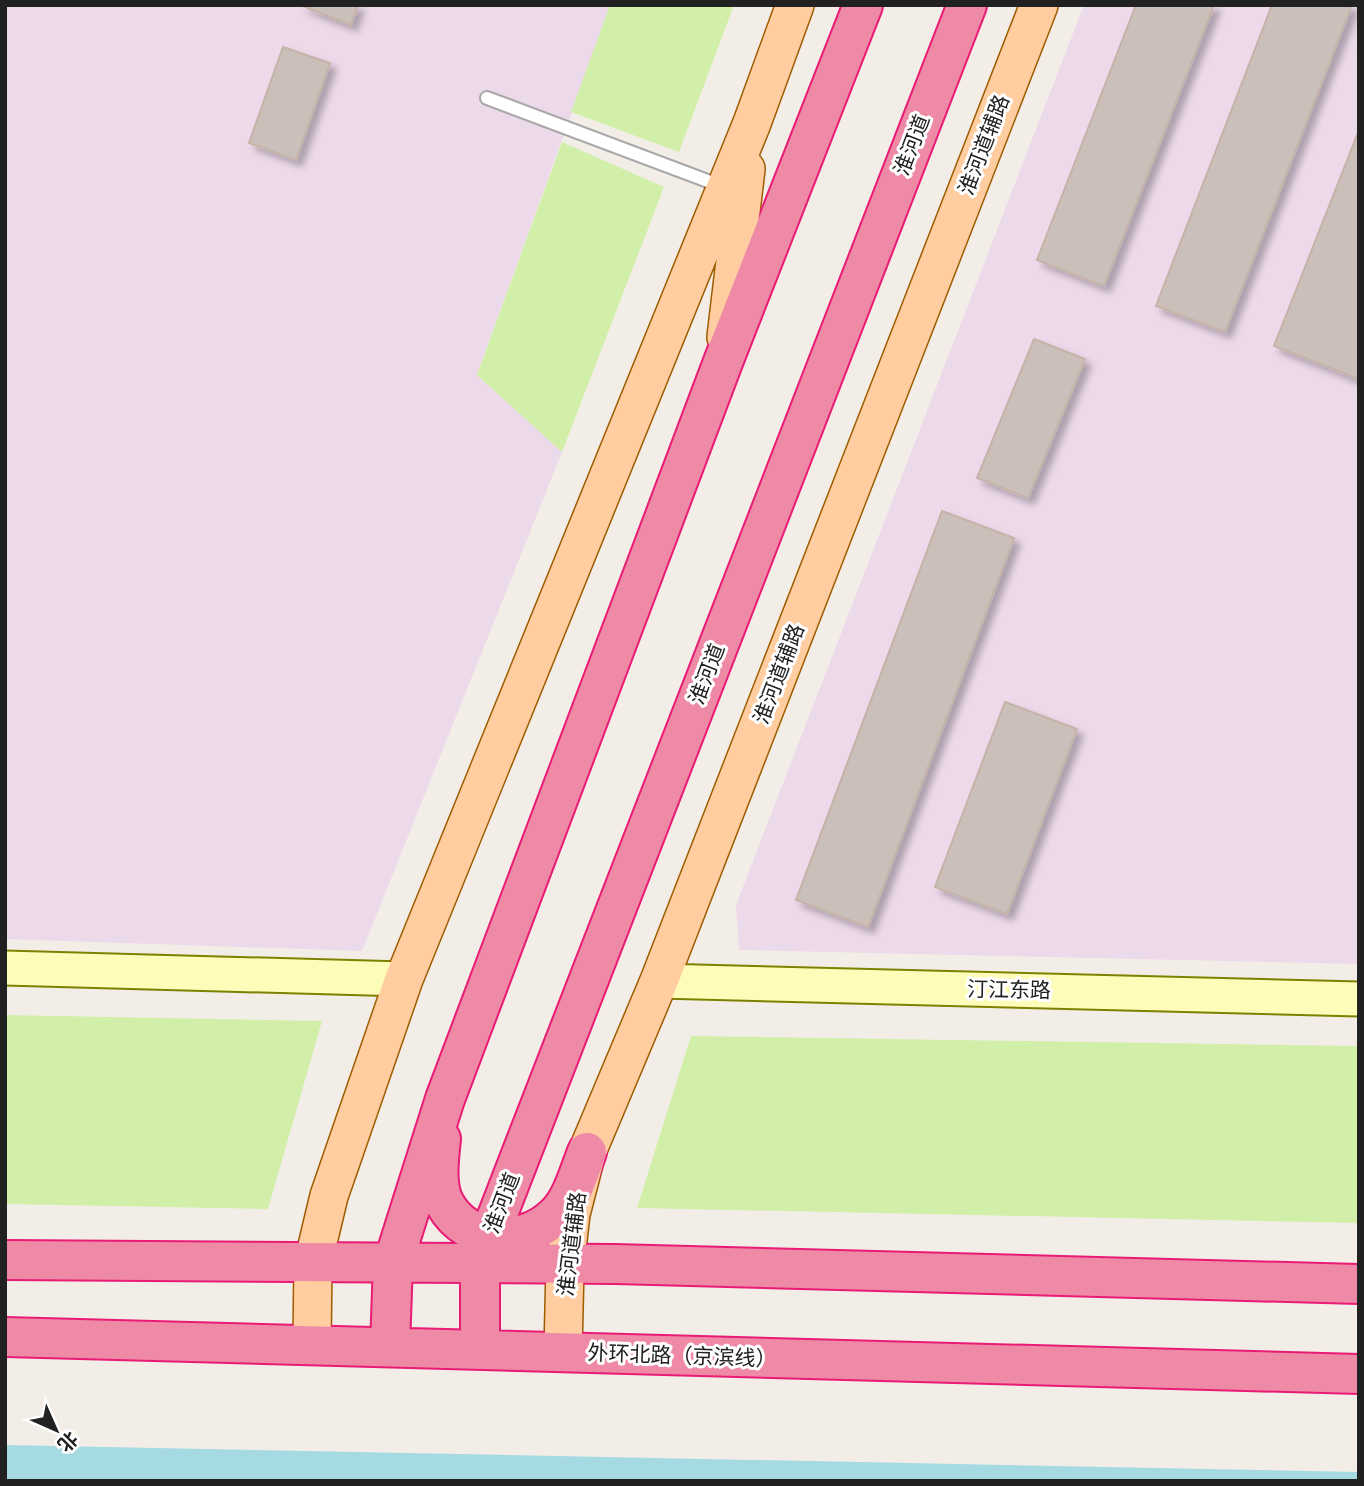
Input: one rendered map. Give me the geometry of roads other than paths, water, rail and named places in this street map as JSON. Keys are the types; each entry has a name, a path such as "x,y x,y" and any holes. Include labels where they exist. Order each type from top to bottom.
{"highway":[{"path":"390,1346 393,1263 444,1099 723,362 863,5"},
{"name":"淮河道","path":"480,1349 484,1250 967,5"},
{"path":"444,1099 439,1153 442,1198 484,1250 565,1266 615,1264 1359,1284"},
{"path":"5,1260 393,1263 484,1250 522,1235 553,1218 562,1208 587,1153"},
{"name":"外环北路（京滨线）","path":"5,1336 1359,1374"}],"main road":[{"path":"312,1344 313,1263 328,1196 404,979 752,123 795,5"},
{"name":"淮河道辅路","path":"564,1352 565,1266 571,1214 587,1153 659,981 1039,5"},
{"path":"723,362 752,123"}],"street":[{"path":"5,968 404,979"},
{"name":"汀江东路","path":"659,981 1359,999"}],"lane":[{"path":"487,98 725,188"}],"water":[{"path":"5,1445 1359,1472 1359,1481 5,1481"}]}
